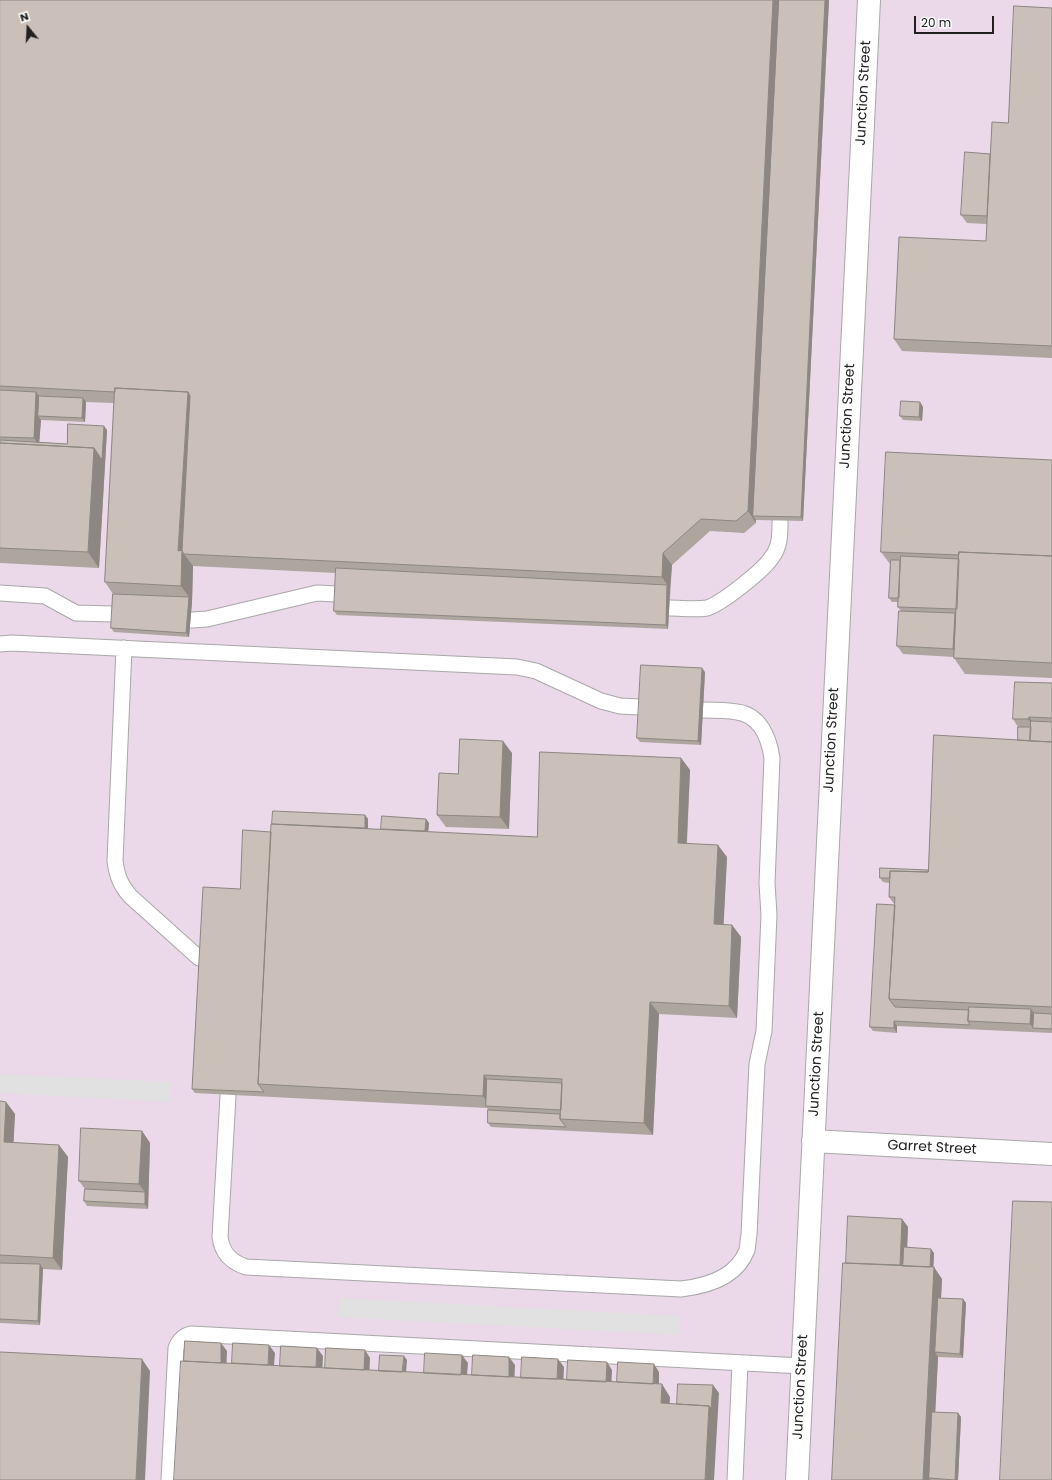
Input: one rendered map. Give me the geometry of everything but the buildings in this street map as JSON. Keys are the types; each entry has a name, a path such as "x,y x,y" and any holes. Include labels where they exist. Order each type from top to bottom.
{"street":[{"name":"Junction Street","path":"797,1480 868,0"},
{"name":"Garret Street","path":"813,1141 1052,1154"}],"lane":[{"path":"670,608 707,608 726,599 773,557 779,539 780,522"},
{"path":"192,620 207,619 317,593 336,594"},
{"path":"0,594 45,596 76,613 113,614"},
{"path":"0,644 11,643 124,648 517,667 536,672 601,701 620,706 639,707"},
{"path":"124,648 115,860 116,873 122,886 130,896 199,958"},
{"path":"228,1096 220,1237 221,1246 230,1260 246,1267 681,1289 697,1287 714,1282 725,1276 737,1266 747,1250 749,1235 758,1064 764,1023 769,915 767,883 772,758 770,744 765,733 757,722 747,715 738,712 703,710"},
{"path":"169,1480 176,1348 180,1339 191,1334 802,1366"},
{"path":"735,1480 740,1363"}],"shaded area":[{"path":"0,0 1052,0 1052,1480 0,1480"},
{"path":"0,1074 171,1082 170,1102 0,1093"},
{"path":"339,1298 680,1316 679,1335 338,1317"}]}
